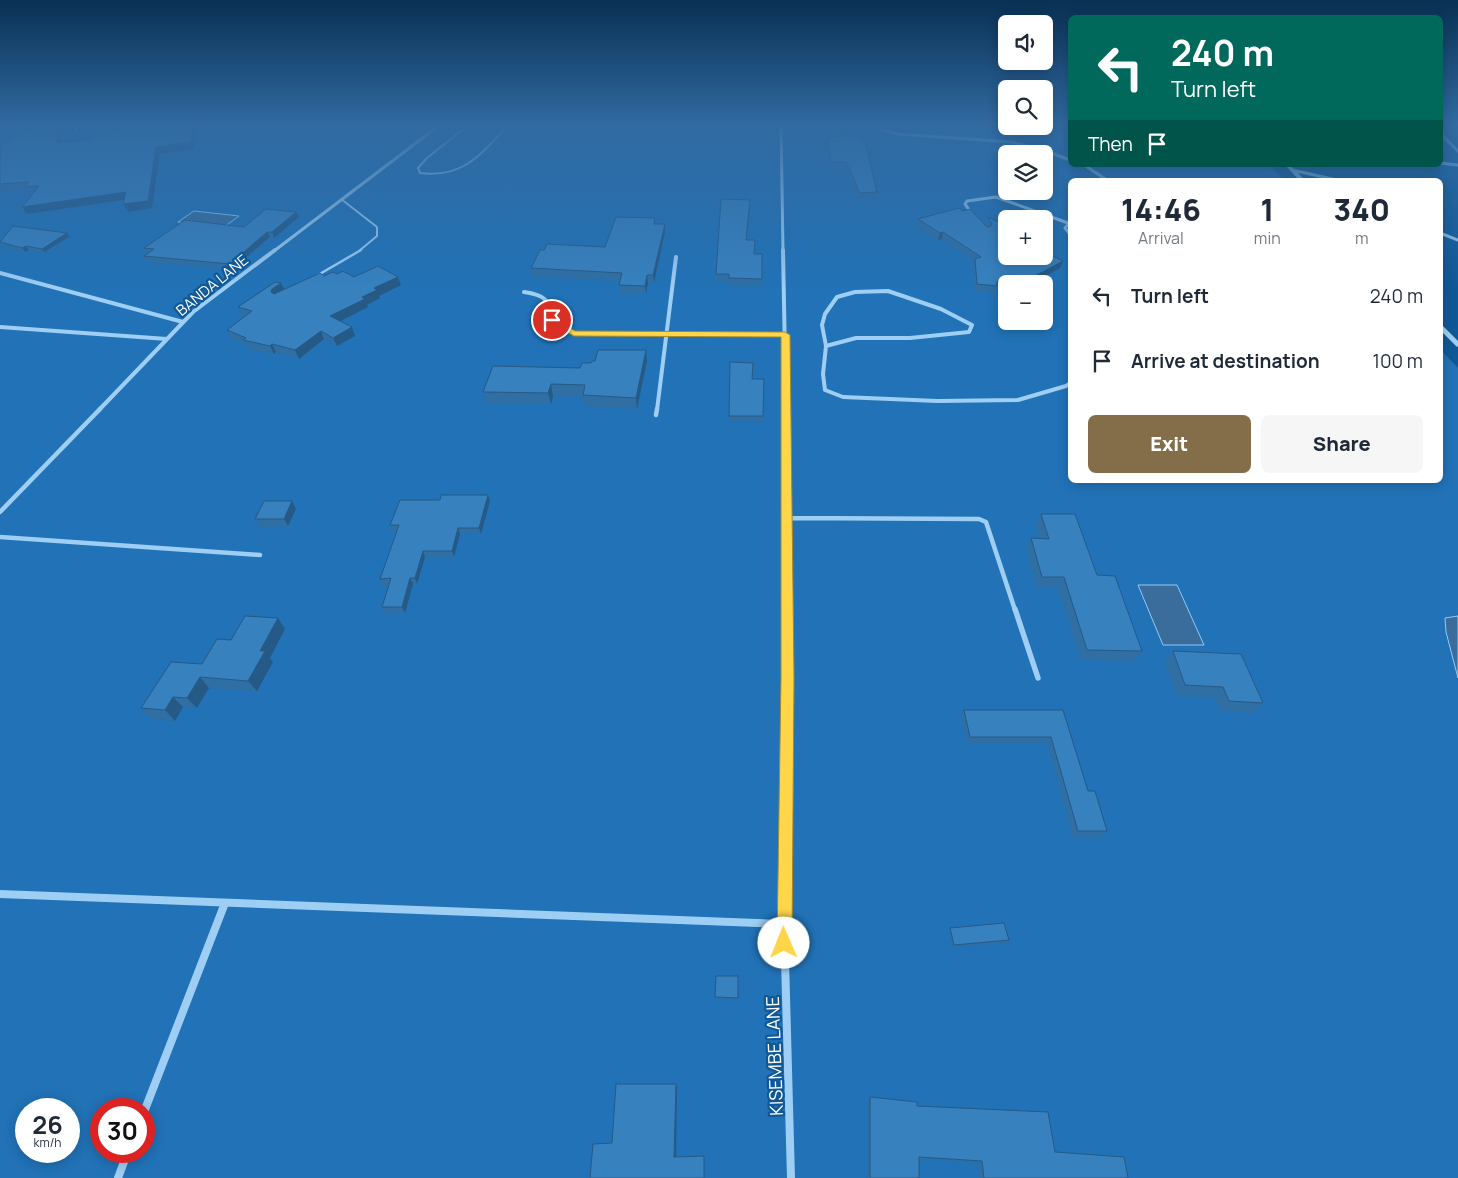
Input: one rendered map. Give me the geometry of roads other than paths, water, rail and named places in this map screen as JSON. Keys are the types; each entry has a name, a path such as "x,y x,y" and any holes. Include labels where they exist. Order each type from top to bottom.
{"street":[{"name":"BANDA LANE","path":"0,512 193,312 368,179"},
{"name":"KISEMBE LANE","path":"782,179 788,678 784,924 791,1178"},
{"path":"975,217 964,204 967,201 996,197 1068,223"},
{"path":"1443,234 1458,240"},
{"path":"656,416 676,257"},
{"path":"0,273 183,322"},
{"path":"826,346 836,341 858,338 951,335 969,332 972,324 941,309 888,291 854,292 837,297 825,314 822,325 826,346 822,381 825,390 843,397 937,401 1018,400 1068,384"},
{"path":"524,292 545,297 550,302 552,320 574,334 785,335"},
{"path":"0,327 167,338"},
{"path":"1443,329 1458,345"},
{"path":"786,518 979,519 986,522 1038,678"},
{"path":"0,537 260,555"},
{"path":"0,894 784,924"},
{"path":"149,1098 225,903"},
{"path":"118,1178 124,1163"}],"lane":[{"path":"317,276 365,247 377,236 377,227 341,199"}]}
